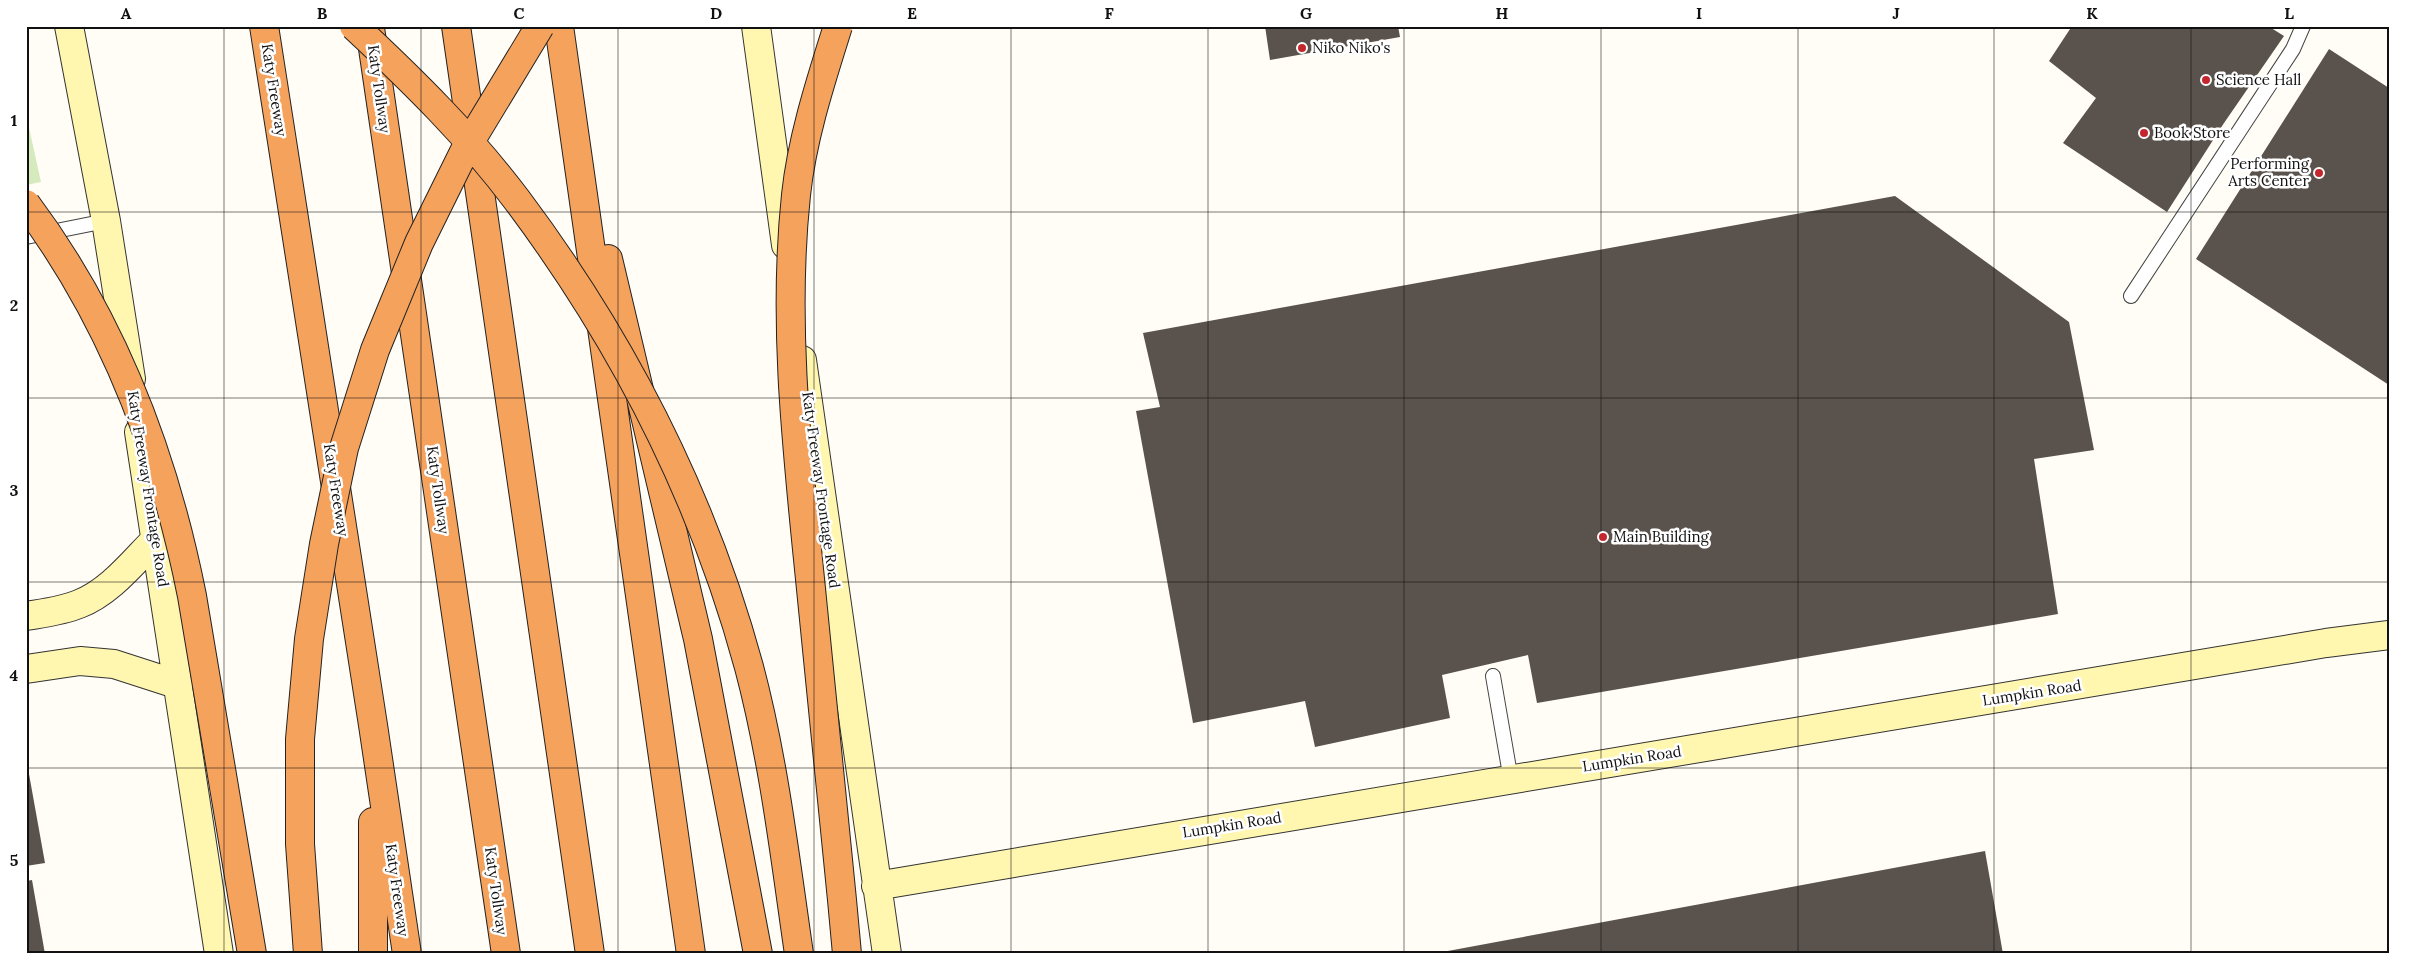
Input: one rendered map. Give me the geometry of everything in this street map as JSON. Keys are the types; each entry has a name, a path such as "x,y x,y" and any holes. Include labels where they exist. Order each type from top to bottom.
{"highway":[{"name":"Katy Freeway","path":"264,26 373,725 406,954"},
{"path":"354,26 423,92 516,199 568,273 627,366 664,440 700,521 727,593 749,667 764,729 799,954"},
{"name":"Katy Tollway","path":"370,26 506,954"},
{"path":"456,26 590,954"},
{"path":"308,954 300,844 300,739 309,639 324,544 344,448 376,350 419,243 465,150 540,26"},
{"path":"559,26 691,954"},
{"path":"838,26 810,124 796,192 789,285 790,352 804,526 847,954"},
{"path":"568,90 698,639 758,954"},
{"path":"26,204 62,253 83,288 134,396 153,447 182,544 252,954"},
{"path":"373,725 373,954"}],"main road":[{"name":"Katy Freeway Frontage Road","path":"69,26 106,221 219,954"},
{"name":"Katy Freeway Frontage Road","path":"756,26 887,954"},
{"path":"26,616 81,604 113,582 156,539"},
{"name":"Lumpkin Road","path":"876,886 2326,643 2389,635"},
{"path":"26,669 80,661 114,664 179,685"}],"lane":[{"path":"2131,296 2293,49 2303,26"},
{"path":"26,237 106,221"},
{"path":"1493,676 1511,780"}],"green space":[{"path":"26,114 41,182 26,185"}],"building":[{"name":"Niko Niko's","path":"1265,26 1398,26 1400,37 1270,60"},
{"path":"2072,26 2268,26 2284,36 2224,123 2167,212 2063,143 2096,98 2049,61"},
{"name":"Performing Arts Center","path":"2329,49 2389,88 2389,385 2196,259"},
{"name":"Main Building","path":"1895,196 2069,322 2094,450 2034,459 2058,614 1537,703 1528,655 1442,675 1450,718 1315,747 1305,701 1193,723 1136,411 1160,407 1143,333"},
{"path":"26,774 29,774 45,863 26,866"},
{"path":"1985,851 2003,954 1437,954 1437,953"},
{"path":"32,880 45,954 26,954 26,881"}],"place":[{"name":"Niko Niko's","path":"1302,48"},
{"name":"Science Hall","path":"2206,80"},
{"name":"Book Store","path":"2144,133"},
{"name":"Performing Arts Center","path":"2319,173"},
{"name":"Main Building","path":"1603,537"}]}
